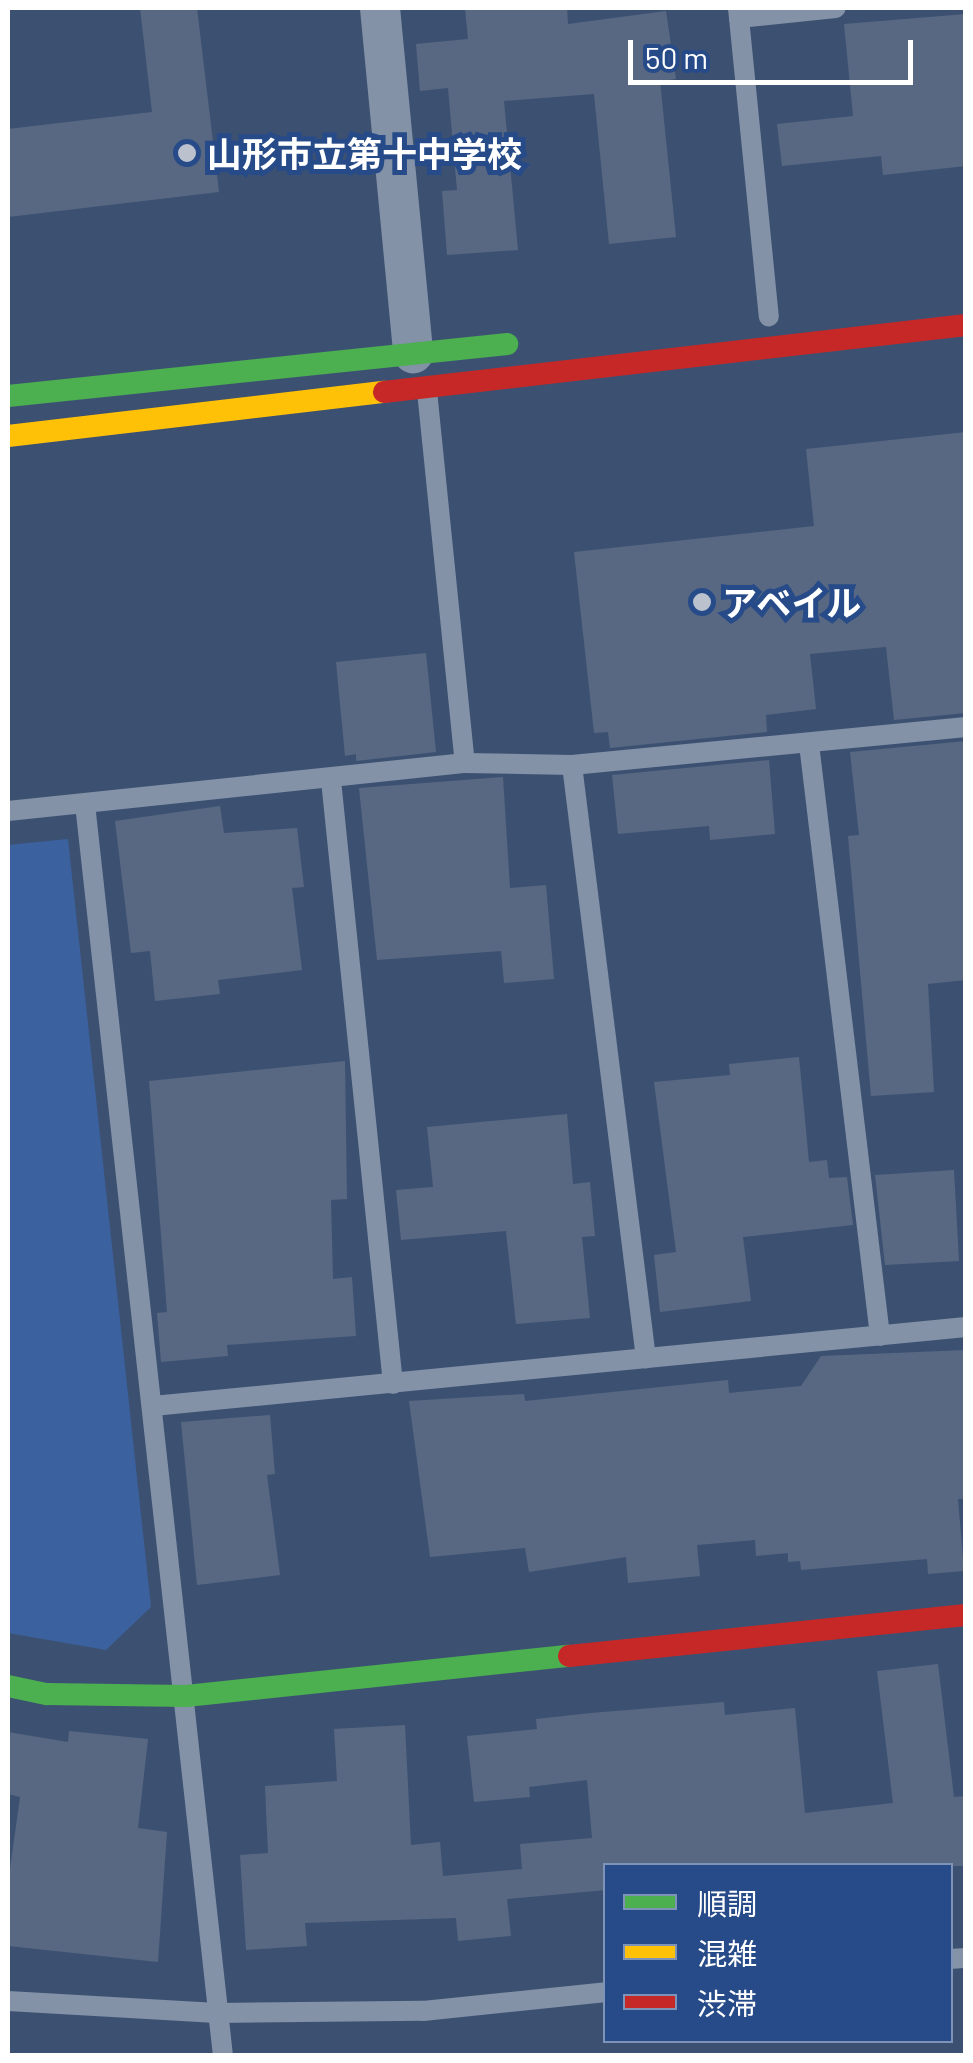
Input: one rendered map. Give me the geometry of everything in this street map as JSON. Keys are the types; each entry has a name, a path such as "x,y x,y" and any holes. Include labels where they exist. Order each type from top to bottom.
{"street":[{"path":"380,8 414,353"},
{"path":"8,436 427,391 966,325"},
{"path":"8,396 532,341"},
{"path":"8,1686 47,1694 186,1696 966,1615"}],"lane":[{"path":"769,316 738,13 835,8"},
{"path":"427,391 465,764"},
{"path":"8,812 465,764 572,766 966,727"},
{"path":"809,744 880,1336"},
{"path":"572,766 646,1358"},
{"path":"331,780 393,1384"},
{"path":"86,804 223,2056"},
{"path":"153,1406 966,1327"},
{"path":"8,2001 217,2012 423,2011 603,1992"}],"shaded area":[{"path":"68,839 151,1607 106,1650 8,1633 8,845"}],"building":[{"path":"140,8 197,8 219,192 8,217 8,129 152,112"},
{"path":"465,8 567,8 568,24 666,11 676,79 660,81 676,237 609,244 594,94 504,101 518,250 447,255 442,191 457,190 448,88 420,91 416,44 468,39"},
{"path":"966,14 966,166 883,175 881,156 782,166 777,124 853,116 844,24"},
{"path":"966,432 966,713 894,720 886,647 810,654 816,709 766,715 767,732 610,748 608,732 594,733 574,552 814,526 806,449"},
{"path":"426,653 436,752 356,761 356,754 345,756 336,662"},
{"path":"966,741 966,980 928,984 934,1092 871,1096 848,836 859,835 850,752"},
{"path":"769,760 775,834 710,840 709,826 618,834 612,775"},
{"path":"503,777 510,888 546,885 554,979 504,983 501,951 377,960 359,788"},
{"path":"220,806 224,833 297,828 304,887 292,888 302,970 218,980 220,994 155,1001 150,951 131,953 115,821"},
{"path":"799,1057 809,1162 827,1160 829,1178 847,1177 853,1225 743,1237 751,1301 660,1312 654,1255 676,1252 654,1082 730,1075 729,1064"},
{"path":"345,1061 347,1199 331,1200 333,1279 352,1277 356,1336 227,1345 228,1356 161,1362 157,1313 167,1312 149,1081"},
{"path":"567,1114 573,1184 590,1182 595,1236 582,1237 590,1318 516,1324 506,1231 401,1240 396,1190 433,1187 427,1127"},
{"path":"954,1170 959,1261 885,1265 875,1175"},
{"path":"966,1350 966,1499 958,1499 964,1571 928,1574 927,1559 801,1570 800,1561 788,1562 788,1553 756,1556 755,1540 697,1545 700,1576 628,1583 626,1557 529,1572 525,1548 430,1557 409,1401 524,1394 525,1401 728,1380 729,1393 801,1386 821,1356"},
{"path":"270,1415 275,1474 267,1475 280,1575 197,1585 181,1422"},
{"path":"938,1664 954,1797 966,1796 966,1866 603,1863 603,1890 507,1899 511,1936 458,1941 456,1918 305,1923 307,1946 246,1950 240,1855 268,1853 265,1786 337,1781 334,1729 405,1725 411,1845 440,1842 443,1876 522,1869 520,1844 592,1838 587,1780 529,1787 530,1797 474,1802 467,1736 537,1729 536,1719 591,1713 724,1702 725,1715 795,1708 805,1813 893,1803 877,1671"},
{"path":"69,1731 148,1739 138,1828 167,1832 158,1962 8,1946 8,1883 20,1797 8,1794 8,1732 68,1742"}],"traffic: fast":[{"path":"8,396 507,344"},
{"path":"8,1686 47,1694 186,1696 569,1656"}],"traffic: slow":[{"path":"8,436 384,392"}],"traffic: jam":[{"path":"384,392 966,325"},
{"path":"569,1656 966,1615"}],"place":[{"name":"山形市立第十中学校","path":"187,153"},
{"name":"アベイル","path":"702,602"}]}
